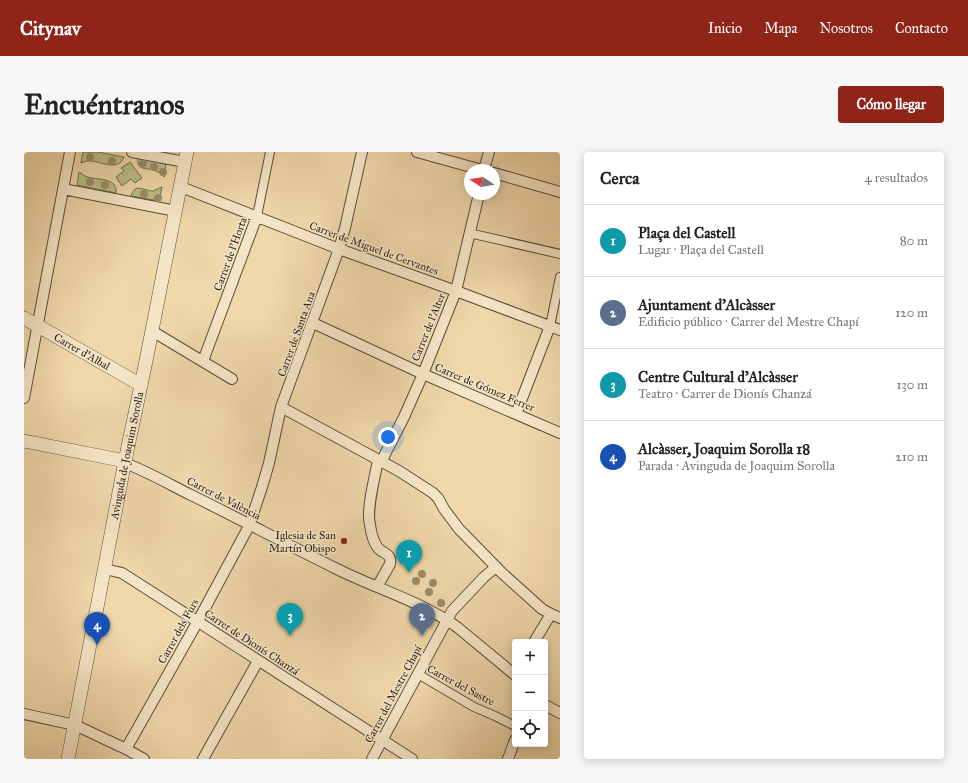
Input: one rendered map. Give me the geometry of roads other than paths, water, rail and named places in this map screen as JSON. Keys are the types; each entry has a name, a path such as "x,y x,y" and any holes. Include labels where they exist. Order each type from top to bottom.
{"street":[{"path":"24,398 70,152"},
{"path":"132,152 186,157"},
{"name":"Carrer de l'Horta","path":"203,361 257,216 270,152"},
{"name":"Carrer de Santa Ana","path":"250,524 268,469 282,407 339,249 362,152"},
{"path":"418,152 464,165"},
{"path":"485,164 489,152"},
{"name":"Avinguda de Joaquim Sorolla","path":"68,759 186,157"},
{"path":"500,175 560,192"},
{"name":"Carrer de Miguel de Cervantes","path":"181,186 339,249 560,330"},
{"path":"63,188 176,211"},
{"name":"Carrer de l'Alter","path":"377,587 391,561 390,556 378,548 373,536 369,519 373,484 379,461 404,417 456,291 477,200"},
{"path":"469,233 560,254"},
{"path":"516,414 550,326 560,277"},
{"name":"Carrer d'Albal","path":"24,318 142,385"},
{"name":"Carrer de Gómez Ferrer","path":"313,323 422,374 560,433"},
{"path":"152,331 232,379"},
{"path":"282,407 399,472 433,493 460,529 496,567 542,609 555,616 536,639"},
{"path":"24,442 125,462"},
{"name":"Carrer de València","path":"125,462 250,524 336,569 423,606 447,619 512,671"},
{"name":"Carrer dels Furs","path":"126,749 198,621 250,524"},
{"name":"Carrer del Mestre Chapí","path":"372,759 452,611 484,577 496,567"},
{"name":"Carrer de Dionís Chanzá","path":"105,569 122,573 412,759"},
{"path":"203,759 258,660"},
{"name":"Carrer del Sastre","path":"418,674 474,707 512,724"},
{"path":"548,707 560,713"},
{"path":"24,714 75,725 144,759"},
{"path":"508,759 512,747"}],"place":[{"name":"Iglesia de San Martín Obispo","path":"344,541"},
{"name":"Plaça del Castell","path":"409,573"},
{"name":"Centre Cultural d'Alcàsser","path":"290,636"},
{"name":"Ajuntament d'Alcàsser","path":"422,636"},
{"name":"Alcàsser, Joaquim Sorolla 18","path":"97,645"}]}
